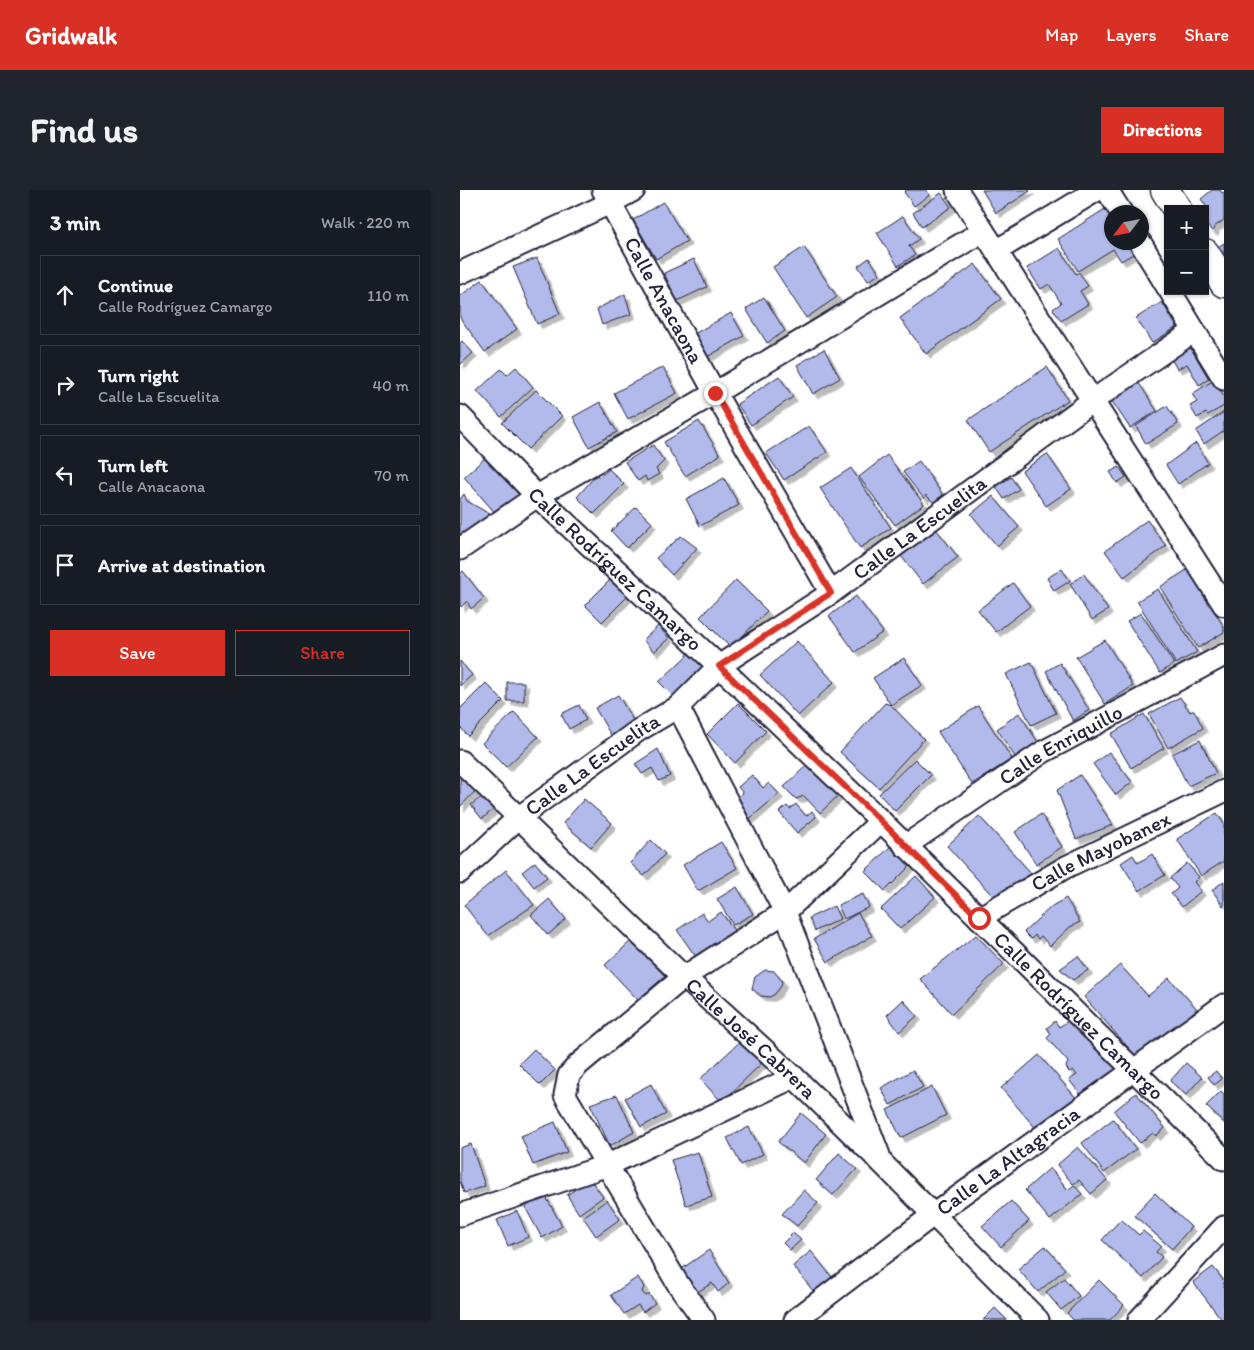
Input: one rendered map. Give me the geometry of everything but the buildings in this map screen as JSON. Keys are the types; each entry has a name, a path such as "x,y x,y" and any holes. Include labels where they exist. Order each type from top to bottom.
{"main road":[{"path":"1209,259 1224,283"}],"street":[{"path":"460,273 607,196 634,190"},
{"path":"957,190 1224,605"},
{"path":"996,251 1096,190"},
{"path":"1107,190 1117,205"},
{"name":"Calle Anacaona","path":"607,196 715,393 831,593"},
{"path":"460,549 537,496 715,393 983,231"},
{"path":"1145,250 1164,281"},
{"path":"1172,295 1224,379"},
{"name":"Calle La Escuelita","path":"460,872 518,818 639,730 678,707 719,666 831,593 1092,401 1194,331"},
{"name":"Calle Rodríguez Camargo","path":"460,416 537,496 881,821 1224,1159"},
{"name":"Calle Enriquillo","path":"905,846 1043,752 1224,655"},
{"path":"678,707 785,912 882,1163"},
{"name":"Calle José Cabrera","path":"460,761 684,977 794,1077 1038,1320"},
{"name":"Calle Mayobanex","path":"979,918 1066,867 1224,791"},
{"path":"704,1320 678,1284 565,1096 569,1074 684,977 785,912 881,821"},
{"name":"Calle La Altagracia","path":"796,1320 933,1215 1224,1005"},
{"path":"460,1215 608,1165 794,1077"},
{"path":"1138,1320 1224,1227"}],"route":[{"path":"715,393 831,593 719,666 979,918"}]}
